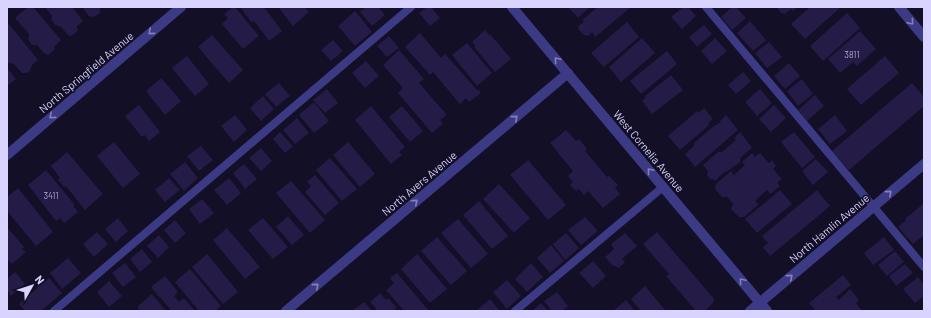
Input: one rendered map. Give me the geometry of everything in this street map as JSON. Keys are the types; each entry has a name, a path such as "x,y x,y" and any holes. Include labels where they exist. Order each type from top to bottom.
{"street":[{"name":"North Springfield Avenue","path":"7,155 181,7"},
{"name":"West Cornelia Avenue","path":"512,7 767,311"},
{"path":"899,7 924,37"},
{"name":"North Avers Avenue","path":"286,311 568,73"},
{"name":"North Hamlin Avenue","path":"750,311 924,164"}],"lane":[{"path":"54,311 411,7"},
{"path":"706,7 924,267"},
{"path":"515,311 663,187"}],"building":[{"path":"28,7 33,7 61,40 54,47 55,49 48,55 44,53 37,45 32,45 28,39 29,34 15,18"},
{"path":"45,7 72,7 83,21 76,27 78,29 76,33 70,36 61,27 55,25 51,19 52,16"},
{"path":"82,7 100,7 100,13 94,17 89,16"},
{"path":"235,7 259,36 243,49 222,24 228,18 224,14"},
{"path":"264,7 282,31 269,41 254,21 251,22 241,8"},
{"path":"278,7 304,7 309,12 293,26"},
{"path":"366,7 378,7 385,15 372,26 360,12"},
{"path":"427,7 431,7 440,18 430,26 419,13"},
{"path":"568,7 590,7 578,18"},
{"path":"598,7 631,7 595,37 592,32 588,36 584,35 579,30 578,26 584,22 582,20"},
{"path":"683,7 688,7 696,16 682,29 671,17"},
{"path":"732,7 736,7 746,18 732,30 721,17"},
{"path":"776,7 798,7 793,11 791,9 785,14 782,14"},
{"path":"810,7 841,7 805,39 791,24"},
{"path":"355,11 372,32 355,46 338,26"},
{"path":"847,13 860,28 823,61 810,46"},
{"path":"750,21 766,40 753,51 737,33"},
{"path":"627,22 639,37 604,67 591,53"},
{"path":"9,24 38,60 32,65 30,71 26,73 22,73 14,64 9,63 7,60 7,25"},
{"path":"704,25 712,34 697,47 689,37"},
{"path":"485,30 511,59 495,72 474,47 476,46 472,42"},
{"path":"860,31 876,49 857,66 853,62 840,73 828,59"},
{"path":"420,33 441,58 445,54 481,93 469,102 466,98 460,104 433,72 430,75 405,47"},
{"path":"212,35 243,70 229,83 198,47"},
{"path":"389,36 399,48 387,57 377,46"},
{"path":"642,38 655,53 621,82 609,67"},
{"path":"715,38 727,51 712,64 701,51"},
{"path":"333,40 343,51 331,61 321,50"},
{"path":"769,42 782,57 767,68 755,53"},
{"path":"467,43 492,73 477,86 452,55"},
{"path":"399,50 424,79 419,83 447,115 440,120 443,124 432,133 398,93 403,88 383,65"},
{"path":"667,51 677,64 641,94 630,81"},
{"path":"187,56 209,84 195,96 172,68"},
{"path":"885,56 899,73 861,105 847,89"},
{"path":"366,61 379,76 365,88 352,73"},
{"path":"789,63 800,76 785,89 774,76"},
{"path":"7,68 16,79 7,86"},
{"path":"743,72 751,81 736,94 728,85"},
{"path":"671,75 683,90 652,114 642,101 646,97 645,96"},
{"path":"161,78 181,101 165,115 146,91"},
{"path":"802,79 813,94 798,106 787,91"},
{"path":"279,83 290,96 276,107 265,94"},
{"path":"912,83 924,97 924,106 849,170 832,151"},
{"path":"327,89 338,103 325,113 313,100"},
{"path":"760,89 772,103 757,116 745,102"},
{"path":"815,95 824,106 807,121 798,110"},
{"path":"263,96 274,109 261,121 250,108"},
{"path":"314,102 329,121 314,133 299,115"},
{"path":"139,105 160,132 149,141 145,135 142,137 125,116"},
{"path":"774,105 786,118 771,132 759,119"},
{"path":"371,106 405,147 399,152 402,155 391,164 355,120"},
{"path":"402,106 423,131 410,142 389,117"},
{"path":"704,108 713,119 708,123 709,125 680,150 668,136 697,111 698,113"},
{"path":"235,115 247,130 234,142 221,126"},
{"path":"726,115 738,130 695,167 685,154 694,146 694,143 721,122 720,121"},
{"path":"835,115 847,131 830,144 818,129"},
{"path":"297,118 309,133 295,144 283,130"},
{"path":"566,130 576,141 579,139 587,149 585,151 607,177 609,176 618,185 615,188 620,194 603,208 588,191 584,195 579,189 576,191 570,185 573,182 568,176 573,171 550,143"},
{"path":"280,132 293,146 285,153 273,139"},
{"path":"740,132 752,148 741,157 740,162 728,171 724,172 716,180 710,179 707,175 708,171 703,165 718,152 722,152 736,140 734,138"},
{"path":"794,132 815,157 802,168 781,142"},
{"path":"114,142 140,174 123,188 97,156"},
{"path":"348,142 375,174 360,187 333,155"},
{"path":"201,146 213,160 199,171 187,156"},
{"path":"261,148 272,161 261,171 249,158"},
{"path":"67,152 103,194 85,210 66,186 64,187 58,180 60,178 51,166"},
{"path":"752,153 755,157 760,153 769,163 772,160 776,166 773,169 782,179 777,183 780,186 770,194 767,190 755,201 759,204 744,217 739,217 731,209 733,204 727,197 722,197 715,189 716,184 731,171 734,175 745,165 742,162"},
{"path":"330,158 357,189 342,201 316,170"},
{"path":"816,159 828,172 813,185 802,171"},
{"path":"528,160 566,205 548,220 510,175"},
{"path":"185,162 198,178 184,191 170,174"},
{"path":"244,164 257,179 245,189 233,173"},
{"path":"46,170 74,204 74,207 78,212 64,223 60,218 56,221 28,185"},
{"path":"315,175 339,203 325,215 305,192 311,186 307,182"},
{"path":"169,178 180,190 165,202 155,190"},
{"path":"229,178 241,193 227,205 214,190"},
{"path":"291,181 325,220 310,233 276,193"},
{"path":"499,184 530,218 514,233 483,199"},
{"path":"18,188 53,232 36,246 7,211 7,197"},
{"path":"780,190 792,204 757,233 745,219"},
{"path":"817,190 830,206 770,256 763,247 768,243 762,236"},
{"path":"202,199 214,213 200,224 189,209"},
{"path":"479,201 508,236 492,249 463,215"},
{"path":"924,203 924,235 913,244 898,227"},
{"path":"288,216 304,235 292,245 276,227"},
{"path":"585,217 598,231 581,245 568,230"},
{"path":"118,218 128,231 116,242 105,229"},
{"path":"263,218 288,247 273,259 248,230"},
{"path":"458,219 488,254 471,268 441,233"},
{"path":"175,220 186,233 175,243 164,230"},
{"path":"7,227 24,247 22,249 26,252 12,264 7,259"},
{"path":"227,228 260,267 245,279 213,240"},
{"path":"97,232 108,244 94,257 83,244"},
{"path":"657,232 714,299 713,303 705,311 696,311 666,276 669,274 643,244"},
{"path":"566,233 579,248 565,260 553,244"},
{"path":"625,233 637,246 622,259 625,262 619,268 612,265 605,257 614,249 611,244"},
{"path":"159,235 169,247 158,258 147,246"},
{"path":"437,237 467,271 451,285 421,251"},
{"path":"884,237 894,250 873,265 864,253"},
{"path":"551,245 564,261 550,273 537,258"},
{"path":"142,249 152,262 140,272 130,259"},
{"path":"895,251 904,262 887,276 878,265"},
{"path":"207,254 238,292 223,304 192,267"},
{"path":"417,254 447,289 430,303 401,269"},
{"path":"68,258 81,273 62,289 50,273"},
{"path":"593,261 606,276 593,288 579,273"},
{"path":"125,263 136,277 123,287 112,273"},
{"path":"531,263 543,277 527,292 515,279"},
{"path":"905,264 913,273 896,286 889,276"},
{"path":"190,269 221,306 215,311 199,311 175,282"},
{"path":"15,272 25,284 11,296 7,290 7,279"},
{"path":"397,273 429,311 404,311 386,290 394,283 390,278"},
{"path":"843,275 851,285 836,297 839,300 850,289 859,300 856,303 862,311 816,311 809,303"},
{"path":"165,276 178,292 174,296 179,302 184,298 195,311 170,311 170,309 151,287"},
{"path":"918,277 924,285 924,296 915,303 903,289"},
{"path":"49,278 62,293 41,311 25,311 19,304"},
{"path":"507,280 521,296 507,309 493,292"},
{"path":"109,281 122,296 109,307 97,292"},
{"path":"645,286 666,311 641,311 631,299"},
{"path":"557,292 568,306 562,311 552,311 544,301"},
{"path":"380,293 386,300 388,298 396,307 395,309 397,311 378,311 370,302"},
{"path":"152,294 166,311 140,311 137,307"},
{"path":"490,299 500,311 476,311"},
{"path":"626,300 635,311 613,311"},
{"path":"364,302 372,311 356,311 354,309"},
{"path":"541,303 548,311 532,311"}]}
